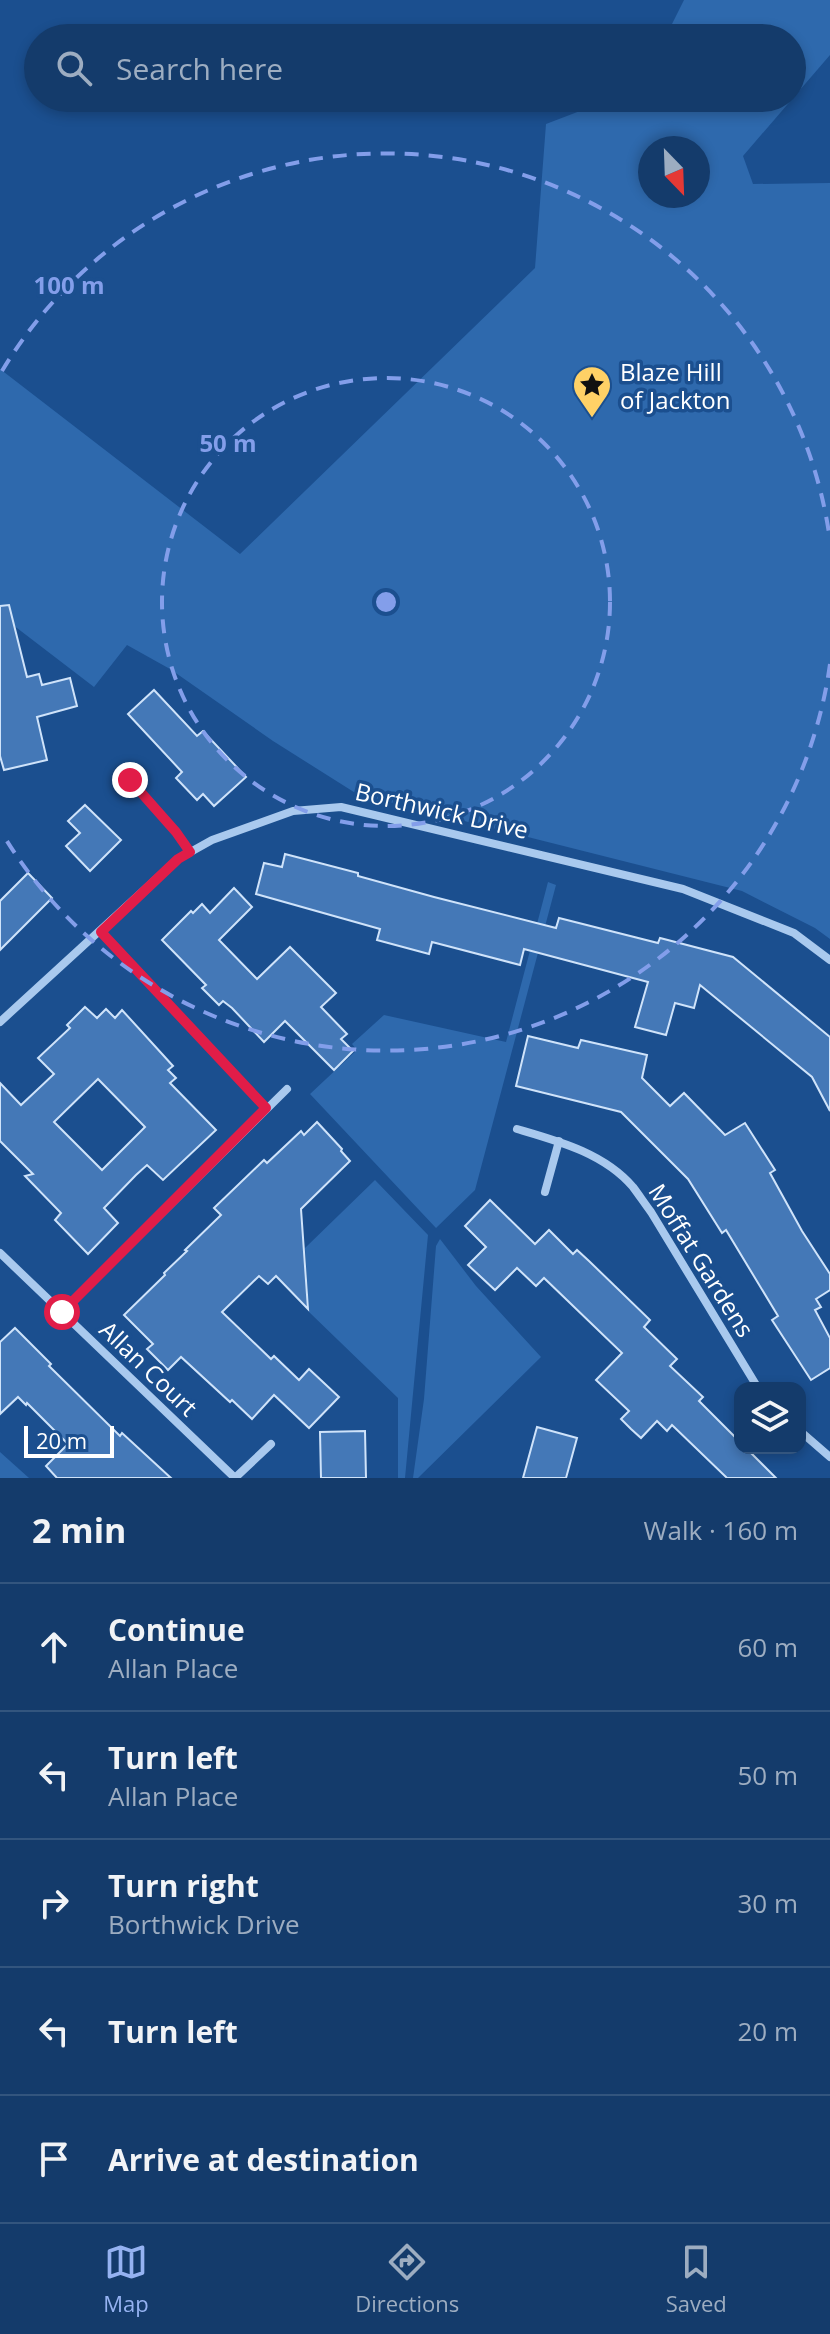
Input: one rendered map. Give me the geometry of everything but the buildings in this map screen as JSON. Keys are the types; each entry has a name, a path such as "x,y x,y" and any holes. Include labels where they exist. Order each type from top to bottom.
{"street":[{"name":"Borthwick Drive","path":"0,1022 178,859 212,840 293,811 341,807 683,889 794,933 830,960"},
{"path":"101,932 266,1108"},
{"path":"62,1312 287,1089"},
{"name":"Moffat Gardens","path":"517,1129 584,1151 607,1164 631,1185 651,1212 754,1382"},
{"path":"545,1192 559,1141"},
{"name":"Allan Court","path":"0,1253 235,1478 271,1444"},
{"path":"806,1436 830,1457"}],"lane":[{"path":"130,780 190,852"}],"shaded area":[{"path":"684,0 830,0 830,55 806,83 806,24 672,24"},
{"path":"577,112 781,112 743,156 753,184 830,183 830,939 815,928 742,891 357,794 273,741 170,669 127,645 94,687 0,615 0,369 240,554 535,268 546,124"},
{"path":"548,882 556,885 475,1190 436,1228 310,1094 357,1050 352,1044 384,1015 506,1042"},
{"path":"375,1180 428,1235 405,1478 398,1478 398,1398 309,1312 305,1248"},
{"path":"440,1239 476,1286 541,1357 418,1478 413,1478 424,1399 436,1246"},
{"path":"0,1452 29,1478 0,1478"}],"place":[{"name":"Blaze Hill of Jackton","path":"592,419"}],"route":[{"path":"62,1312 266,1108 101,932 178,859 190,852 130,780"}]}
